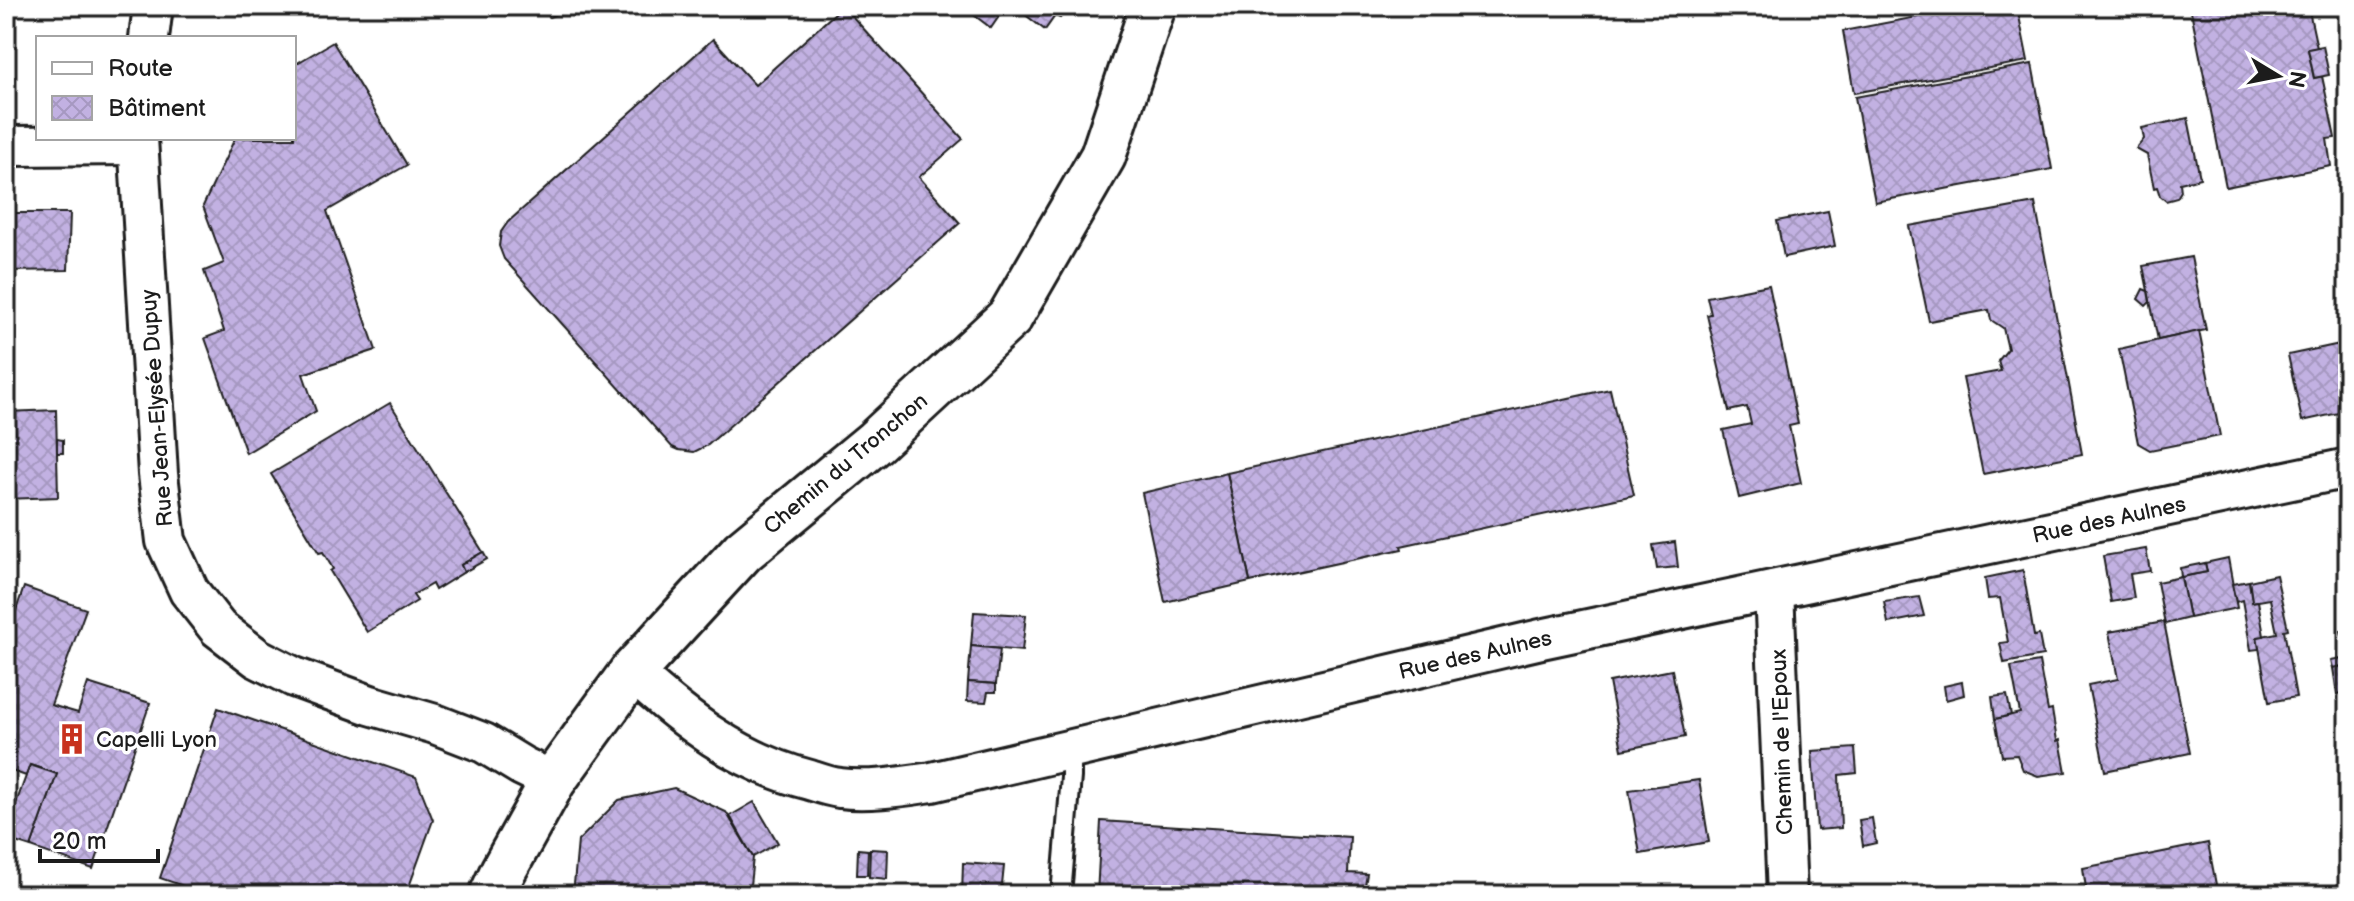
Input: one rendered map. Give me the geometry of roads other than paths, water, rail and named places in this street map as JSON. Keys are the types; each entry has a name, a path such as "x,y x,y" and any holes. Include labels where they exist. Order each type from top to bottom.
{"street":[{"path":"149,36 153,6"},
{"name":"Chemin du Tronchon","path":"492,895 553,781 632,672 743,551 875,442 1010,317 1103,156 1153,6"},
{"path":"6,146 138,142"},
{"name":"Rue Jean-Elysée Dupuy","path":"138,142 164,528 166,541 189,591 218,628 257,658 294,677 358,701 435,724 484,743 553,781"},
{"name":"Rue des Aulnes","path":"632,672 670,707 732,750 780,773 841,788 898,787 932,782 1484,651 2348,468"},
{"name":"Chemin de l'Epoux","path":"1774,590 1787,895"}],"lane":[{"path":"1061,895 1071,749"}],"place":[{"name":"Capelli Lyon","path":"72,739"}]}
